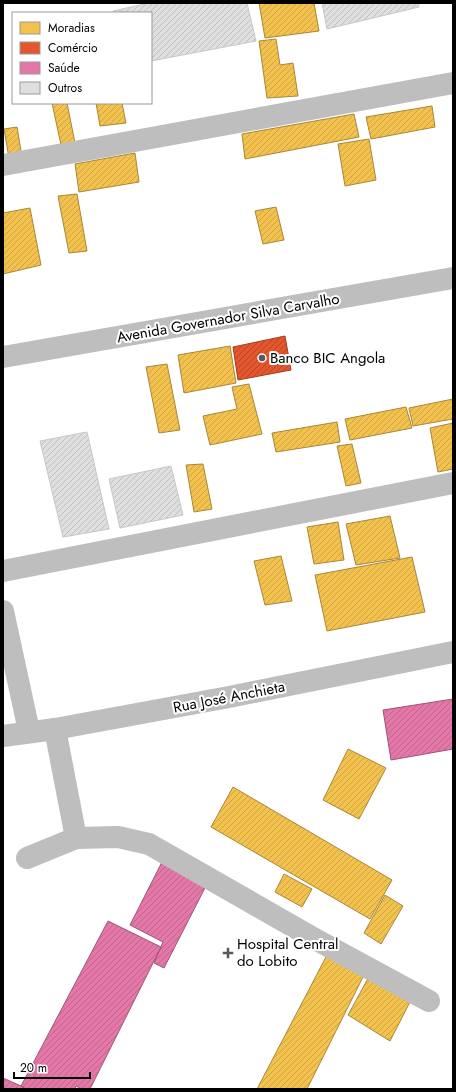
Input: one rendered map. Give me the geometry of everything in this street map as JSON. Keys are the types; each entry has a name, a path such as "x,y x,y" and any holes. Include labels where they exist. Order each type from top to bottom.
{"street":[{"path":"3,165 453,83"},
{"name":"Avenida Governador Silva Carvalho","path":"3,356 453,278"},
{"path":"3,571 453,483"},
{"path":"3,611 29,731"},
{"name":"Rua José Anchieta","path":"3,736 29,731 55,729 229,697 453,652"},
{"path":"55,729 76,838"},
{"path":"27,858 76,838 118,837 149,844 315,939 429,1001"}],"building: Moradias":[{"path":"259,3 314,3 319,31 265,38"},
{"path":"276,39 280,65 293,63 298,96 267,98 259,41"},
{"path":"52,104 67,104 75,143 61,145"},
{"path":"96,104 122,104 126,123 100,126"},
{"path":"432,106 435,127 371,139 366,117"},
{"path":"354,114 359,137 245,159 242,134"},
{"path":"17,127 22,157 9,158 4,129"},
{"path":"369,139 376,180 345,186 338,144"},
{"path":"135,153 139,182 79,192 75,164"},
{"path":"77,194 87,251 69,253 58,196"},
{"path":"276,207 284,240 263,244 255,211"},
{"path":"30,208 41,265 3,274 3,213"},
{"path":"230,346 236,383 184,393 178,355"},
{"path":"167,364 180,430 159,433 146,367"},
{"path":"249,384 262,434 210,445 203,416 237,409 232,387"},
{"path":"453,399 453,419 413,426 409,408"},
{"path":"406,407 412,428 350,440 345,419"},
{"path":"337,422 340,442 276,452 272,433"},
{"path":"453,423 453,469 438,472 430,428"},
{"path":"352,444 361,483 346,486 337,446"},
{"path":"203,464 212,509 194,512 186,465"},
{"path":"390,516 400,558 356,565 346,524"},
{"path":"338,522 344,560 314,564 307,527"},
{"path":"281,556 292,601 265,605 254,561"},
{"path":"412,557 425,612 327,631 315,575"},
{"path":"348,749 386,768 359,819 323,800"},
{"path":"233,787 392,880 370,919 211,827"},
{"path":"284,874 312,889 302,907 275,892"},
{"path":"385,895 403,906 381,944 364,933"},
{"path":"327,955 364,975 307,1089 257,1089"},
{"path":"371,973 413,996 390,1041 348,1015"}],"building: Comércio":[{"name":"Banco BIC Angola","path":"285,336 291,370 238,380 233,347"}],"building: Saúde":[{"path":"453,699 453,749 391,760 383,710"},
{"path":"163,860 207,884 164,968 154,963 163,942 130,925"},
{"path":"108,921 161,947 90,1089 82,1089 76,1086 75,1089 26,1089 21,1086"},
{"path":"3,1078 21,1086 26,1089 3,1089"}],"building: Outros":[{"path":"149,3 247,3 256,41 152,61 152,12 113,11"},
{"path":"322,3 418,3 419,7 327,29"},
{"path":"87,432 109,529 63,537 40,441"},
{"path":"171,466 183,515 120,528 109,479"}],"place":[{"name":"Banco BIC Angola","path":"262,358"},
{"name":"Hospital Central do Lobito","path":"228,953"}]}
